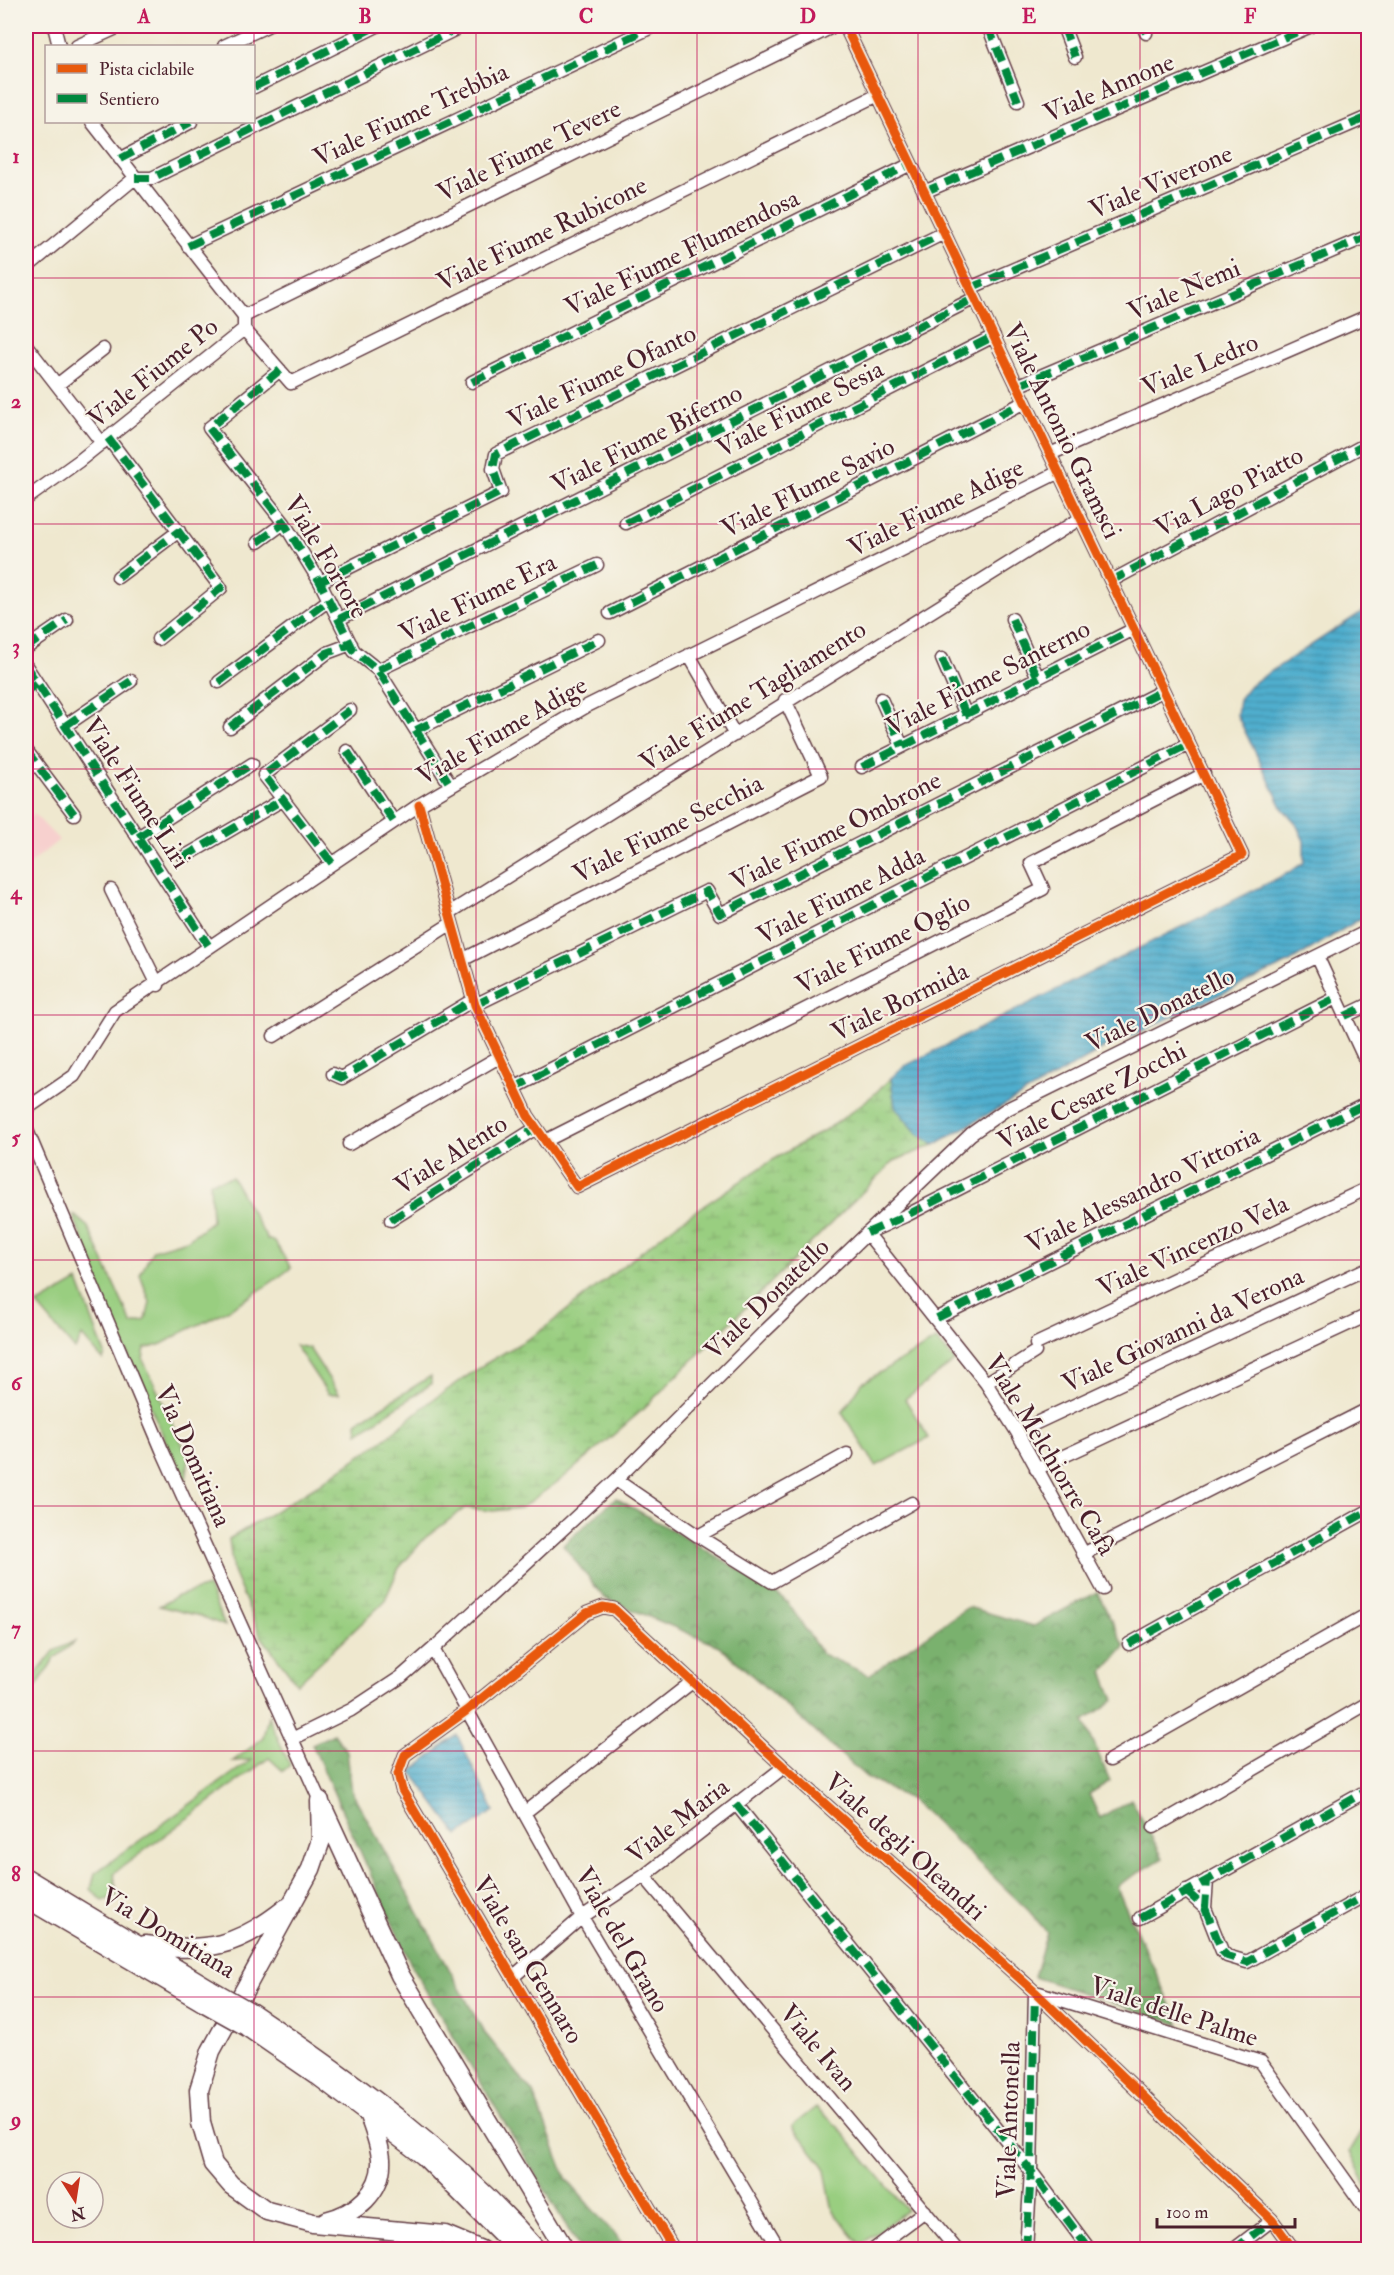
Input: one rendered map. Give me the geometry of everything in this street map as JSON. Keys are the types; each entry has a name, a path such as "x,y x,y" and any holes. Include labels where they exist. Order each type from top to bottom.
{"highway":[{"path":"320,1801 321,1839 311,1869 211,2051 199,2090 201,2123 213,2164 231,2185 267,2211 313,2223 445,2235 481,2250"},
{"path":"320,1801 400,1975 565,2250"},
{"name":"Via Domitiana","path":"26,1878 82,1921 249,2020"},
{"name":"Via Domitiana","path":"26,1898 140,1944 207,1995"},
{"path":"140,1944 206,1949 240,1939 267,1923 294,1901"},
{"path":"249,2020 424,2156 518,2250"},
{"path":"249,2020 331,2065 382,2104 478,2189 537,2250"},
{"path":"313,2223 342,2217 361,2206 381,2173 381,2157 368,2113"}],"street":[{"path":"54,26 59,45"},
{"path":"79,45 121,26"},
{"path":"226,45 267,26"},
{"path":"255,87 377,26"},
{"path":"26,268 135,178 152,178 462,26"},
{"name":"Viale Fiume Trebbia","path":"188,246 654,26"},
{"name":"Viale Fiume Tevere","path":"244,316 834,26"},
{"name":"Viale Antonio Gramsci","path":"844,26 1242,855"},
{"path":"988,26 1018,101"},
{"path":"1063,26 1075,57"},
{"name":"Viale Annone","path":"924,192 1311,26"},
{"name":"Viale Fiume Rubicone","path":"280,370 291,383 878,95"},
{"name":"Viale Viverone","path":"973,293 1368,117"},
{"name":"Viale Fiume Po","path":"26,499 105,440 244,329 244,316 93,123"},
{"path":"120,159 189,123"},
{"name":"Viale Fiume Flumendosa","path":"472,382 911,164"},
{"name":"Viale Fiume Ofanto","path":"320,582 501,492 493,469 496,454 944,233"},
{"name":"Viale Nemi","path":"1017,386 1368,236"},
{"name":"Viale Fiume Biferno","path":"339,619 973,293"},
{"name":"Viale Ledro","path":"1050,454 1368,316"},
{"path":"244,329 280,370"},
{"name":"Viale Fiume Sesia","path":"626,523 994,336"},
{"path":"26,345 105,440 221,588 158,639"},
{"path":"57,385 103,349"},
{"name":"Viale Fortore","path":"280,370 209,428 284,523 320,582 354,651 378,670 451,786"},
{"name":"Viale FIume Savio","path":"610,613 1025,402"},
{"name":"Via Lago Piatto","path":"1111,581 1368,442"},
{"name":"Viale Fiume Adige","path":"26,1109 74,1076 115,1011 158,985 208,945 419,805 587,706 1059,472"},
{"name":"Viale Fiume Tagliamento","path":"274,1036 450,918 735,735 785,700 1081,518"},
{"path":"258,542 284,523"},
{"path":"118,577 178,531"},
{"name":"Viale Fiume Era","path":"378,670 597,566"},
{"path":"219,682 329,600"},
{"path":"1012,619 1038,678"},
{"path":"26,648 67,620"},
{"name":"Viale Fiume Santerno","path":"862,767 1134,629"},
{"path":"416,730 599,640"},
{"path":"230,727 327,653 351,644"},
{"path":"688,655 735,735"},
{"path":"942,660 966,715"},
{"name":"Viale Fiume Liri","path":"26,666 208,945"},
{"path":"65,726 131,681"},
{"path":"26,692 36,683"},
{"name":"Viale Fiume Ombrone","path":"474,1002 707,891 720,914 1162,691"},
{"path":"881,699 902,746"},
{"name":"Viale Fiume Secchia","path":"462,960 820,776 785,700"},
{"path":"332,863 264,775 350,710"},
{"name":"Viale Fiume Adda","path":"514,1088 1189,744"},
{"path":"26,750 74,814"},
{"path":"347,751 394,822"},
{"path":"138,837 252,764"},
{"name":"Viale Fiume Oglio","path":"545,1141 1043,889 1031,863 1204,774"},
{"path":"184,857 284,799"},
{"path":"419,805 474,1002 514,1088 545,1141"},
{"name":"Viale Bormida","path":"545,1141 577,1187 1242,855"},
{"path":"111,890 158,985"},
{"name":"Viale Donatello","path":"292,1739 351,1710 401,1677 433,1649 616,1480 971,1134 1005,1110 1318,958 1368,931"},
{"path":"1318,958 1368,1066"},
{"name":"Viale Cesare Zocchi","path":"867,1233 916,1211 1336,998"},
{"path":"333,1074 342,1078 474,1002"},
{"path":"1345,1016 1368,1005"},
{"path":"350,1144 499,1057"},
{"name":"Viale Alessandro Vittoria","path":"937,1318 1368,1103"},
{"name":"Via Domitiana","path":"26,1128 162,1450 320,1801"},
{"name":"Viale Alento","path":"391,1220 536,1128"},
{"name":"Viale Vincenzo Vela","path":"986,1383 1036,1348 1368,1188"},
{"name":"Viale Melchiorre Cafà","path":"867,1233 937,1318 986,1383 1017,1432 1103,1589"},
{"name":"Viale Giovanni da Verona","path":"1017,1432 1368,1268"},
{"path":"1036,1469 1368,1315"},
{"path":"1083,1554 1368,1409"},
{"path":"698,1536 847,1454"},
{"path":"616,1480 698,1536 772,1582 912,1503"},
{"path":"1129,1644 1368,1511"},
{"name":"Viale degli Oleandri","path":"466,1710 587,1613 603,1607 614,1609 784,1767 1035,1992 1272,2220 1294,2250"},
{"path":"1110,1761 1368,1614"},
{"name":"Viale del Grano","path":"433,1649 582,1917 780,2250"},
{"path":"524,1813 692,1682"},
{"path":"1154,1827 1368,1703"},
{"name":"Viale san Gennaro","path":"466,1710 405,1755 398,1774 402,1790 674,2250"},
{"name":"Viale Maria","path":"514,1976 582,1917 644,1876 784,1767"},
{"path":"1140,1918 1368,1790"},
{"path":"736,1804 1031,2171 1089,2250"},
{"name":"Viale Ivan","path":"644,1876 957,2250"},
{"path":"1207,1880 1205,1908 1222,1951 1227,1956 1247,1962 1368,1894"},
{"path":"1186,1892 1205,1908"},
{"name":"Viale Antonella","path":"1026,2250 1031,2171 1035,1992"},
{"name":"Viale delle Palme","path":"1035,1992 1261,2062 1368,2212"},
{"path":"873,2250 925,2211"},
{"path":"1233,2250 1272,2220"}],"shaded area":[{"path":"34,814 59,840 26,867 26,821"}],"green space":[{"path":"891,1078 895,1107 917,1133 934,1145 894,1161 640,1412 563,1478 521,1508 493,1511 465,1508 425,1538 399,1568 384,1602 297,1684 261,1636 233,1572 229,1539 319,1484 383,1440 431,1401 485,1364 538,1333 675,1225 771,1161 835,1124 872,1096"},
{"path":"232,1177 267,1239 275,1242 291,1268 228,1310 162,1344 145,1348 143,1360 189,1458 185,1486 108,1309 73,1214 88,1227 132,1324 146,1320 150,1302 140,1275 153,1250 187,1240 212,1221 210,1182"},
{"path":"78,1281 105,1354 103,1360 82,1336 75,1350 37,1305"},
{"path":"936,1340 955,1361 905,1399 929,1438 876,1466 842,1413 862,1383"},
{"path":"295,1345 309,1348 339,1394 328,1394"},
{"path":"431,1376 431,1384 358,1433 357,1422"},
{"path":"616,1498 766,1585 788,1603 822,1654 869,1675 968,1607 1034,1626 1097,1592 1125,1647 1103,1672 1114,1700 1084,1721 1110,1781 1089,1794 1100,1818 1131,1799 1163,1858 1116,1886 1180,2025 1034,1977 1047,1932 1028,1910 935,1821 911,1800 866,1777 719,1646 604,1598 563,1545"},
{"path":"208,1587 225,1626 200,1616 159,1606 177,1596"},
{"path":"77,1640 54,1659 26,1703 26,1687 54,1651"},
{"path":"268,1716 290,1765 283,1771 269,1758 114,1873 117,1896 103,1901 91,1889 95,1873 251,1760 233,1761 263,1738"},
{"path":"334,1734 347,1752 352,1792 484,2032 533,2093 567,2180 627,2249 580,2249 413,1969 312,1744"},
{"path":"816,2107 838,2127 907,2210 860,2245 833,2211 824,2166 792,2126"},
{"path":"1368,2121 1368,2190 1350,2151"}],"water":[{"path":"1368,608 1368,914 1288,963 1103,1049 934,1145 917,1133 895,1107 891,1078 903,1067 1290,872 1304,862 1304,841 1295,822 1283,809 1237,715 1239,699 1250,685"},
{"path":"457,1735 494,1811 458,1835 411,1772"}],"marked path":[{"path":"255,87 377,26"},
{"path":"135,178 152,178 462,26"},
{"path":"188,246 654,26"},
{"path":"988,26 1018,101"},
{"path":"1063,26 1075,57"},
{"path":"1143,26 1146,33"},
{"path":"924,192 1311,26"},
{"path":"970,288 1368,117"},
{"path":"120,159 189,123"},
{"path":"472,382 911,164"},
{"path":"320,582 501,492 493,469 496,454 944,233"},
{"path":"1017,386 1368,236"},
{"path":"339,619 975,298"},
{"path":"626,523 994,336"},
{"path":"280,370 209,428 284,523 320,582 354,651 378,670 451,786"},
{"path":"610,613 1025,402"},
{"path":"108,438 221,588 158,639"},
{"path":"1111,581 1368,443"},
{"path":"258,542 284,523"},
{"path":"118,577 179,531"},
{"path":"378,670 597,565"},
{"path":"219,682 329,600"},
{"path":"1012,619 1038,678"},
{"path":"26,648 67,620"},
{"path":"862,767 1134,629"},
{"path":"416,730 599,640"},
{"path":"230,727 327,653 351,644"},
{"path":"942,659 966,715"},
{"path":"26,666 208,945"},
{"path":"65,726 131,681"},
{"path":"26,692 36,683"},
{"path":"475,1005 707,891 720,914 1162,691"},
{"path":"881,699 902,746"},
{"path":"332,863 264,775 350,710"},
{"path":"514,1088 1189,744"},
{"path":"26,750 74,814"},
{"path":"347,751 394,822"},
{"path":"138,837 252,764"},
{"path":"184,857 284,799"},
{"path":"867,1233 905,1216 1336,998"},
{"path":"333,1074 342,1078 473,1000"},
{"path":"1345,1016 1368,1005"},
{"path":"937,1318 1368,1103"},
{"path":"391,1220 536,1128"},
{"path":"1129,1644 1368,1511"},
{"path":"1140,1918 1368,1790"},
{"path":"736,1804 1031,2171 1090,2250"},
{"path":"1186,1891 1205,1908 1207,1880"},
{"path":"1205,1908 1222,1951 1227,1956 1247,1962 1368,1894"},
{"path":"1026,2250 1031,2171 1035,1992"},
{"path":"1233,2250 1272,2220"}],"cycle path":[{"path":"419,805 475,1005 528,1116 577,1187 1242,855 845,26"},
{"path":"674,2250 402,1790 398,1774 405,1755 466,1711 587,1613 603,1607 614,1609 784,1767 1035,1992 1272,2220 1294,2250"}]}
